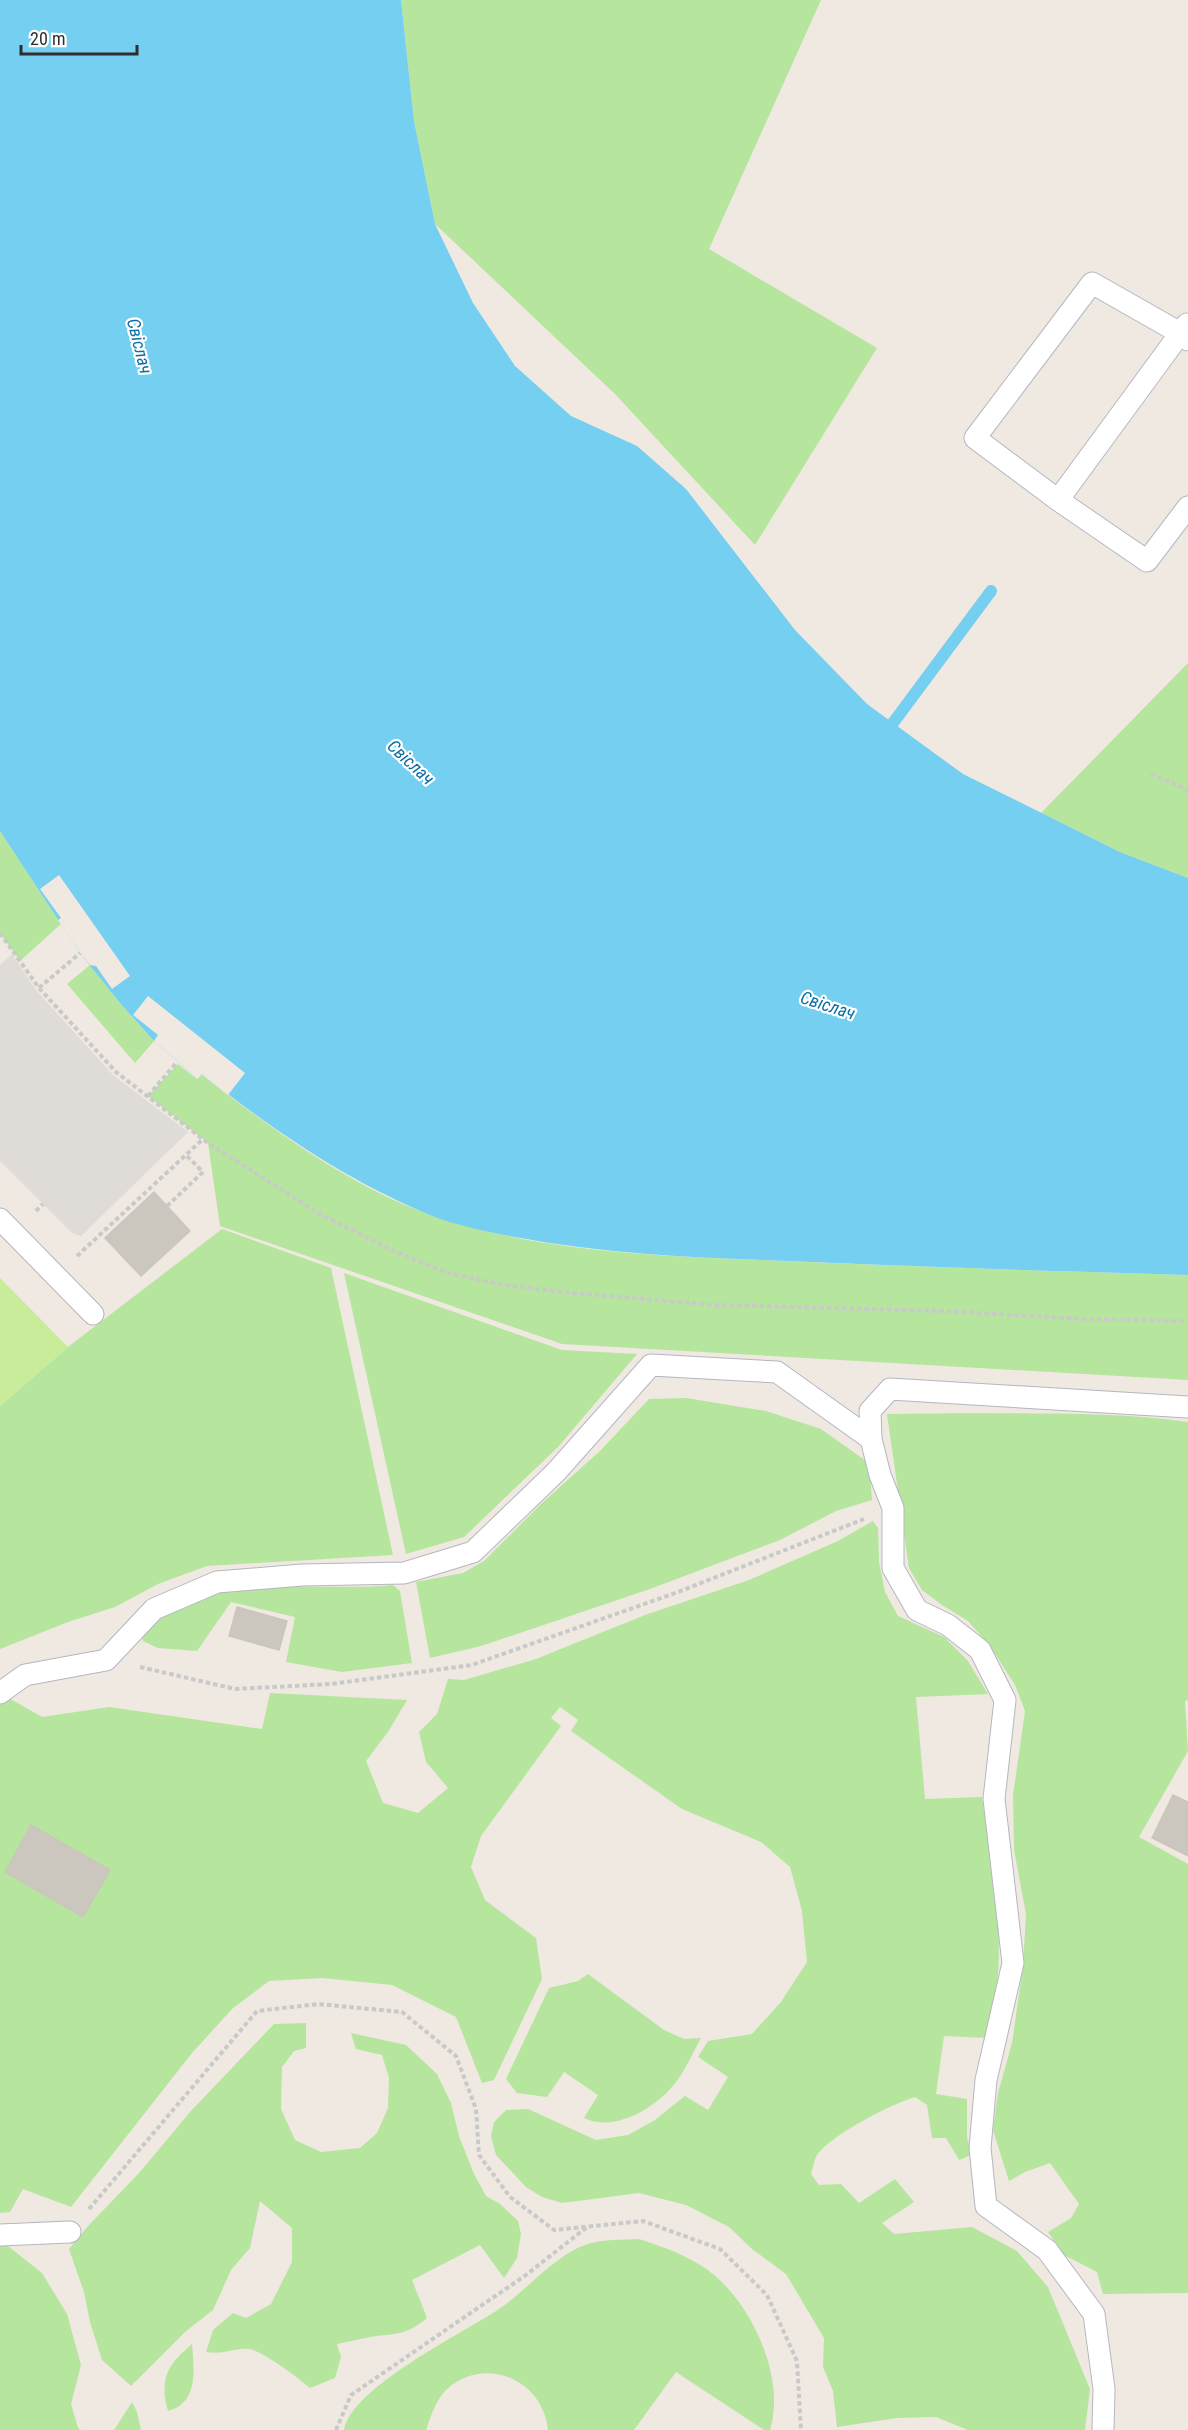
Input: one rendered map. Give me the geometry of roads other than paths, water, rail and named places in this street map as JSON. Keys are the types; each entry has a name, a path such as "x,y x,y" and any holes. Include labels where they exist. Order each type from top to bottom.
{"lane":[{"path":"1058,500 1185,332 1092,283 975,438 1058,500 1147,561 1188,507"},
{"path":"0,1219 93,1314"},
{"path":"0,1693 25,1675 106,1660 154,1609 217,1582 302,1575 404,1573 473,1552 556,1472 651,1365 777,1372 871,1439"},
{"path":"1103,2430 1104,2389 1094,2314 1047,2250 986,2206 980,2148 986,2080 1013,1962 994,1800 1005,1700 980,1650 948,1625 917,1610 893,1568 893,1508 880,1475 871,1439 870,1411 890,1389 1188,1407"},
{"path":"0,2235 70,2232"}],"water":[{"name":"Свіслач","path":"0,0 401,0 414,121 435,224 473,303 515,366 571,416 637,446 686,489 795,630 867,704 963,774 1120,852 1188,878 1188,1275 672,1256 551,1243 478,1229 435,1217 343,1172 257,1116 202,1074 198,1079 154,1041 80,953 0,831"}],"waterway":[{"path":"893,723 991,591"}]}
